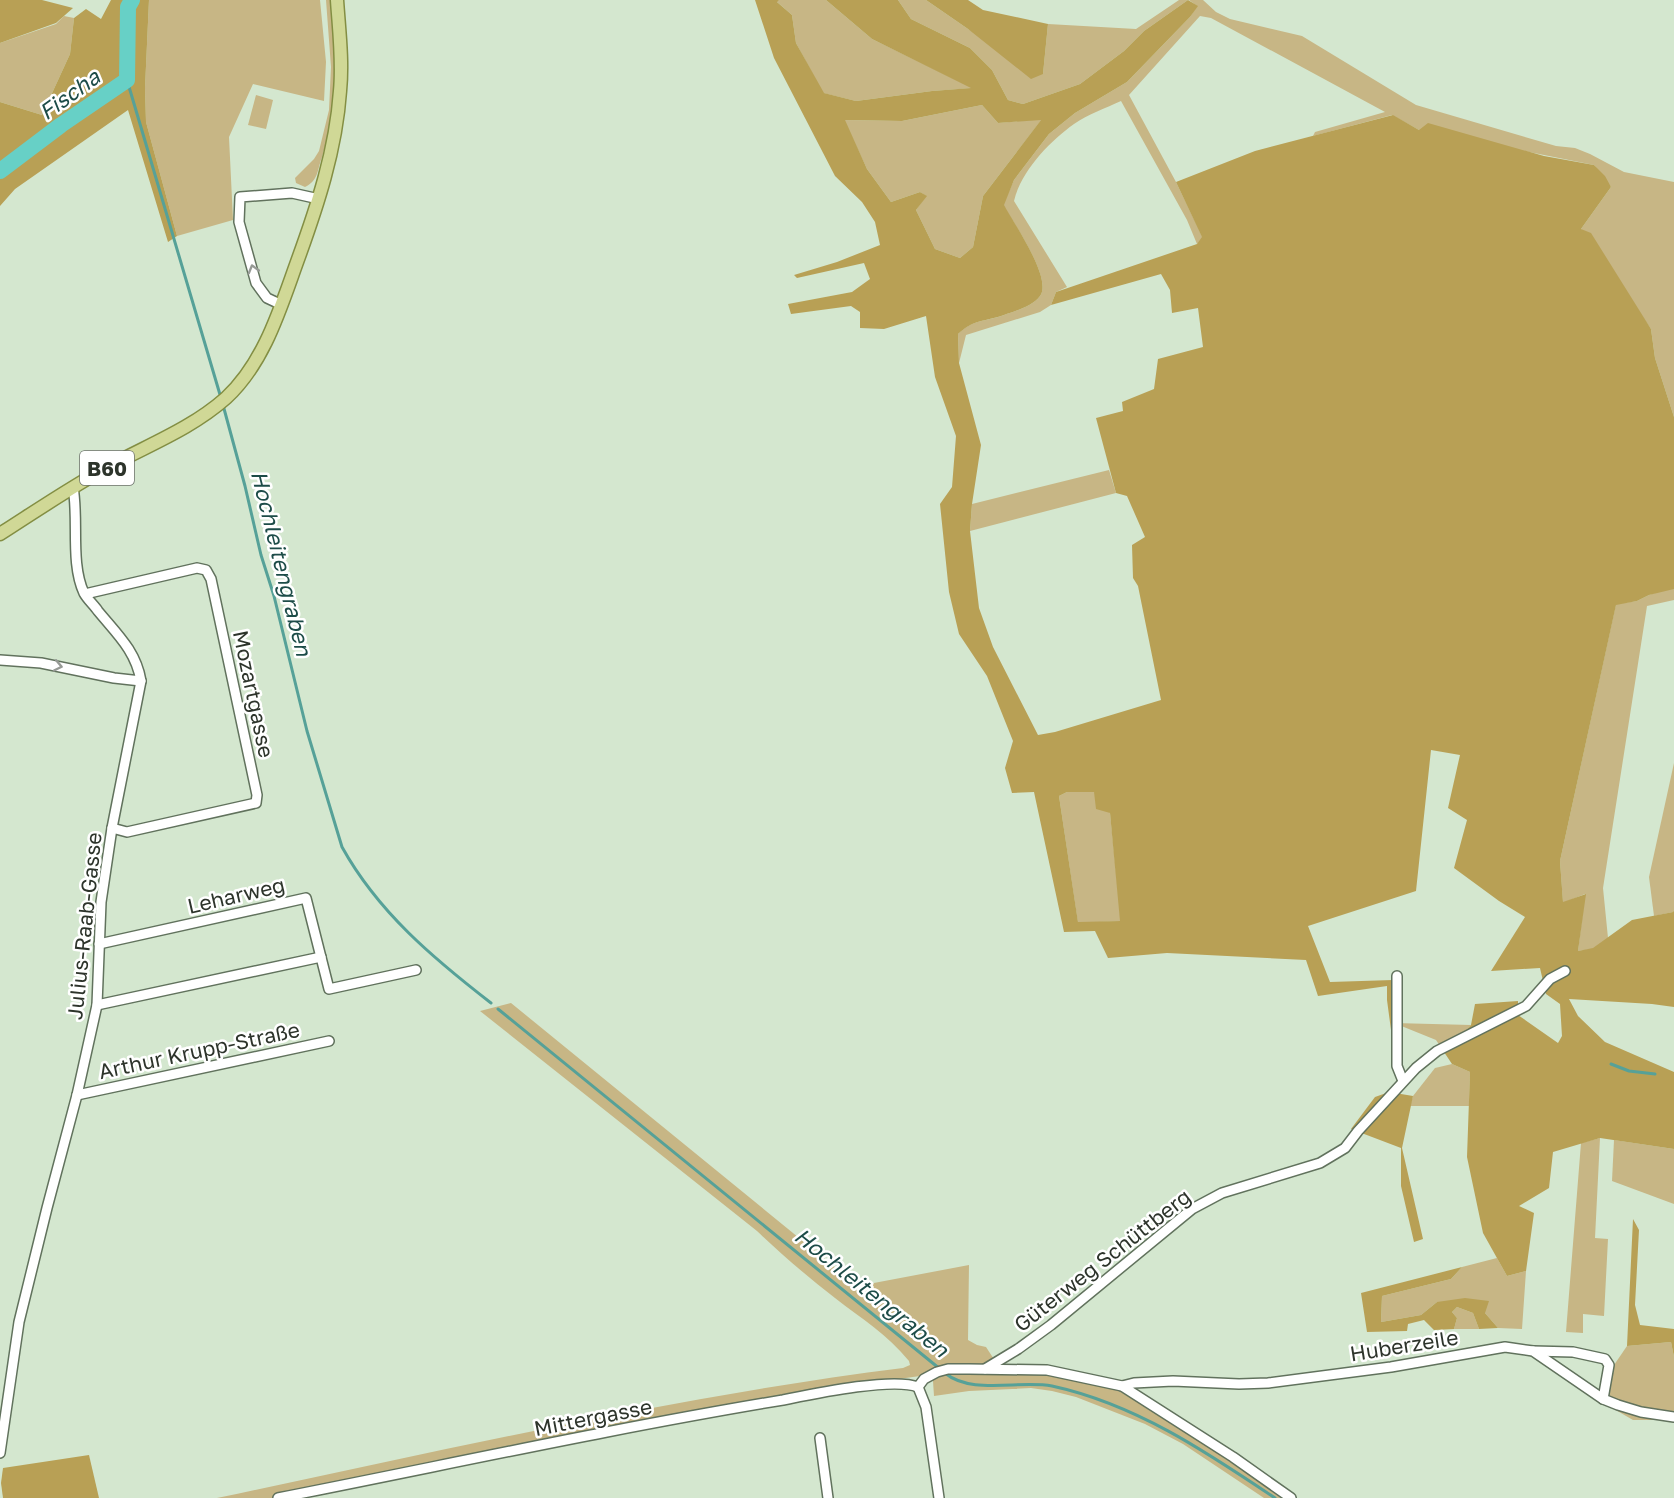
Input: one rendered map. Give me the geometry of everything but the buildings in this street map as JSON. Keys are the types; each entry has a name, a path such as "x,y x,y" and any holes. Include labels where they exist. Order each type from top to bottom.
{"main road":[{"name":"B60","path":"0,534 73,487 185,428 221,402 240,383 256,359 282,305 319,200 336,130 341,56 336,0"}],"street":[{"path":"282,305 267,298 256,283 239,222 240,197 291,193 319,200"},
{"name":"Julius-Raab-Gasse","path":"0,1453 19,1322 77,1095 97,1005 101,902 112,828 141,681 138,665 131,652 85,594 78,574 76,504 73,487"},
{"name":"Mozartgasse","path":"85,594 196,568 206,570 211,579 257,795 256,803 235,809 127,832 112,828"},
{"path":"0,660 41,663 114,678 141,681"},
{"name":"Leharweg","path":"99,944 306,898 329,989 416,970"},
{"path":"97,1005 321,957"},
{"name":"Güterweg Schüttberg","path":"985,1370 1051,1325 1192,1209 1222,1193 1320,1163 1345,1148 1403,1081 1437,1051 1526,1006 1550,979 1565,971"},
{"path":"1397,976 1397,1066 1403,1081"},
{"name":"Arthur Krupp-Straße","path":"77,1095 329,1041"},
{"name":"Huberzeile","path":"1122,1386 1134,1383 1173,1381 1268,1383 1391,1367 1505,1347 1533,1351 1603,1399 1641,1412 1674,1417"},
{"path":"1016,1369 1018,1349"},
{"path":"1533,1351 1573,1352 1605,1359 1609,1365 1603,1399"},
{"path":"939,1498 926,1407 918,1387 924,1379 948,1369 1016,1369 1047,1370 1122,1386 1233,1457 1290,1498"},
{"name":"Mittergasse","path":"278,1498 709,1412 838,1390 909,1383 918,1387"},
{"path":"820,1438 828,1498"}],"shaded area":[{"path":"0,0 42,0 73,8 56,23 0,43"},
{"path":"111,0 149,0 145,88 146,122 177,236 168,242 128,110 15,189 0,206 0,102 42,115 70,54 74,18 86,9 101,19"},
{"path":"149,0 320,0 326,62 324,101 253,84 229,137 233,220 177,236 146,122 145,88"},
{"path":"326,0 332,0 335,59 331,118 317,174 313,181 305,187 296,183 295,178 319,151 329,110 331,67"},
{"path":"755,0 779,0 777,2 792,15 796,43 824,93 856,101 971,88 872,39 826,0 898,0 911,19 970,48 992,70 1008,100 1023,104 1080,84 1124,51 1144,31 1188,0 1198,6 1127,82 1075,113 1049,134 1014,180 1004,205 1037,264 1043,288 1040,296 1024,308 974,323 958,334 959,363 981,445 970,531 979,608 993,647 1038,735 1161,700 1138,586 1133,578 1132,545 1145,537 1127,496 1116,493 1096,418 1123,411 1122,402 1154,389 1158,359 1203,347 1198,308 1172,313 1170,290 1161,274 1051,305 1056,292 1197,244 1202,237 1176,182 1255,151 1393,115 1419,130 1428,123 1544,156 1594,165 1605,176 1611,187 1581,229 1591,233 1651,329 1655,358 1674,417 1674,589 1616,605 1560,861 1563,902 1586,894 1578,951 1593,948 1632,920 1674,910 1674,1007 1569,999 1578,1016 1605,1042 1674,1072 1674,1149 1600,1138 1553,1152 1549,1188 1519,1206 1534,1213 1526,1271 1507,1276 1483,1233 1467,1157 1470,1072 1452,1064 1444,1052 1471,1025 1475,1004 1518,1001 1518,1015 1558,1043 1562,1036 1560,1004 1546,994 1540,968 1491,971 1525,917 1454,868 1467,820 1448,808 1460,755 1431,750 1416,891 1308,926 1330,982 1393,980 1393,1045 1387,986 1318,996 1306,960 1167,953 1108,958 1095,931 1064,932 1034,792 1012,793 1005,768 1013,741 987,676 959,634 949,592 940,504 952,487 956,436 935,377 926,316 884,329 860,328 860,312 851,306 791,314 788,304 852,292 870,279 864,263 797,278 794,275 837,262 880,245 875,222 862,202 835,176 774,58","holes":["982,105 998,123 1041,120 983,196 973,247 960,258 935,249 916,210 927,196 920,192 891,202 867,169 845,120 902,121","1067,792 1094,792 1096,809 1110,813 1120,921 1078,922 1059,796"]},
{"path":"826,0 872,39 973,88 856,101 823,93 796,43 792,15 776,1"},
{"path":"898,0 926,0 968,29 1043,74 1048,24 1136,29 1179,0 1188,0 1144,31 1124,51 1080,84 1023,104 1008,100 992,70 970,48 911,19"},
{"path":"926,0 968,0 983,10 1048,24 1043,74 1031,79 968,29"},
{"path":"1189,0 1203,0 1216,12 1230,19 1302,36 1416,105 1556,146 1575,148 1624,172 1674,182 1674,417 1655,358 1651,329 1581,229 1611,187 1594,165 1419,130 1392,115 1313,136 1315,132 1385,112 1211,18 1200,16 1129,95 1203,238 1197,244 1187,220 1121,101 1085,117 1046,148 1023,179 1014,201 1067,287 1056,292 1051,305 1040,312 966,335 959,363 958,334 974,323 1004,315 1028,305 1037,300 1043,288 1037,264 1003,205 1014,180 1049,134 1075,113 1127,82 1190,17 1197,6"},
{"path":"64,16 74,18 70,54 42,115 0,102 0,43 56,24"},
{"path":"256,95 273,100 266,129 248,125"},
{"path":"982,105 998,123 1042,119 983,196 973,247 960,258 935,249 916,210 926,196 920,192 891,202 867,169 844,120 902,121"},
{"path":"1109,470 1116,493 970,531 972,504"},
{"path":"1666,589 1674,589 1674,600 1647,606 1603,888 1608,938 1593,949 1578,951 1585,894 1563,903 1560,861 1616,604 1637,601"},
{"path":"1674,763 1674,910 1654,916 1649,877"},
{"path":"1067,792 1094,792 1110,813 1121,921 1078,923 1059,796"},
{"path":"511,1003 858,1286 969,1265 968,1340 986,1347 1003,1373 1079,1379 1123,1393 1207,1446 1282,1498 1264,1498 1183,1444 1145,1424 1076,1397 1031,1388 969,1391 934,1396 933,1381 920,1376 769,1397 769,1407 606,1436 303,1498 217,1498 645,1409 903,1368 910,1365 901,1351 883,1335 815,1282 757,1231 480,1011"},
{"path":"1394,1023 1471,1025 1444,1052 1436,1040"},
{"path":"1452,1064 1470,1072 1469,1106 1410,1106 1413,1096 1435,1068"},
{"path":"1389,1092 1413,1096 1402,1148 1423,1239 1414,1242 1401,1186 1401,1148 1351,1129 1375,1097"},
{"path":"1600,1138 1595,1238 1608,1239 1604,1316 1583,1314 1583,1333 1566,1332 1581,1143"},
{"path":"1614,1140 1674,1149 1674,1204 1612,1181"},
{"path":"1633,1219 1639,1230 1635,1305 1640,1325 1674,1329 1674,1357 1671,1342 1627,1346"},
{"path":"1497,1258 1507,1276 1526,1271 1522,1329 1498,1328 1485,1313 1437,1302 1421,1315 1381,1322 1382,1296 1451,1279 1462,1267"},
{"path":"1462,1267 1451,1279 1382,1296 1381,1322 1421,1315 1437,1302 1465,1298 1489,1301 1485,1313 1498,1328 1479,1329 1473,1313 1457,1307 1452,1312 1457,1318 1454,1329 1434,1330 1424,1320 1408,1324 1407,1331 1367,1332 1361,1293"},
{"path":"1457,1307 1473,1313 1479,1329 1454,1329 1457,1318 1452,1312"},
{"path":"1671,1342 1674,1357 1674,1420 1633,1420 1607,1405 1612,1368 1627,1346"},
{"path":"89,1455 99,1498 3,1498 1,1483 3,1468"}],"waterway":[{"name":"Fischa","path":"0,171 61,125 127,80 128,7 132,0"},
{"name":"Hochleitengraben","path":"127,80 221,398"},
{"name":"Hochleitengraben","path":"223,405 307,731 342,847 372,892 408,932 448,969 491,1003"},
{"name":"Hochleitengraben","path":"498,1009 940,1369"},
{"path":"1611,1064 1629,1071 1655,1074"},
{"name":"Hochleitengraben","path":"945,1373 956,1380 982,1385 1052,1386 1112,1404 1196,1447 1275,1498"}]}
